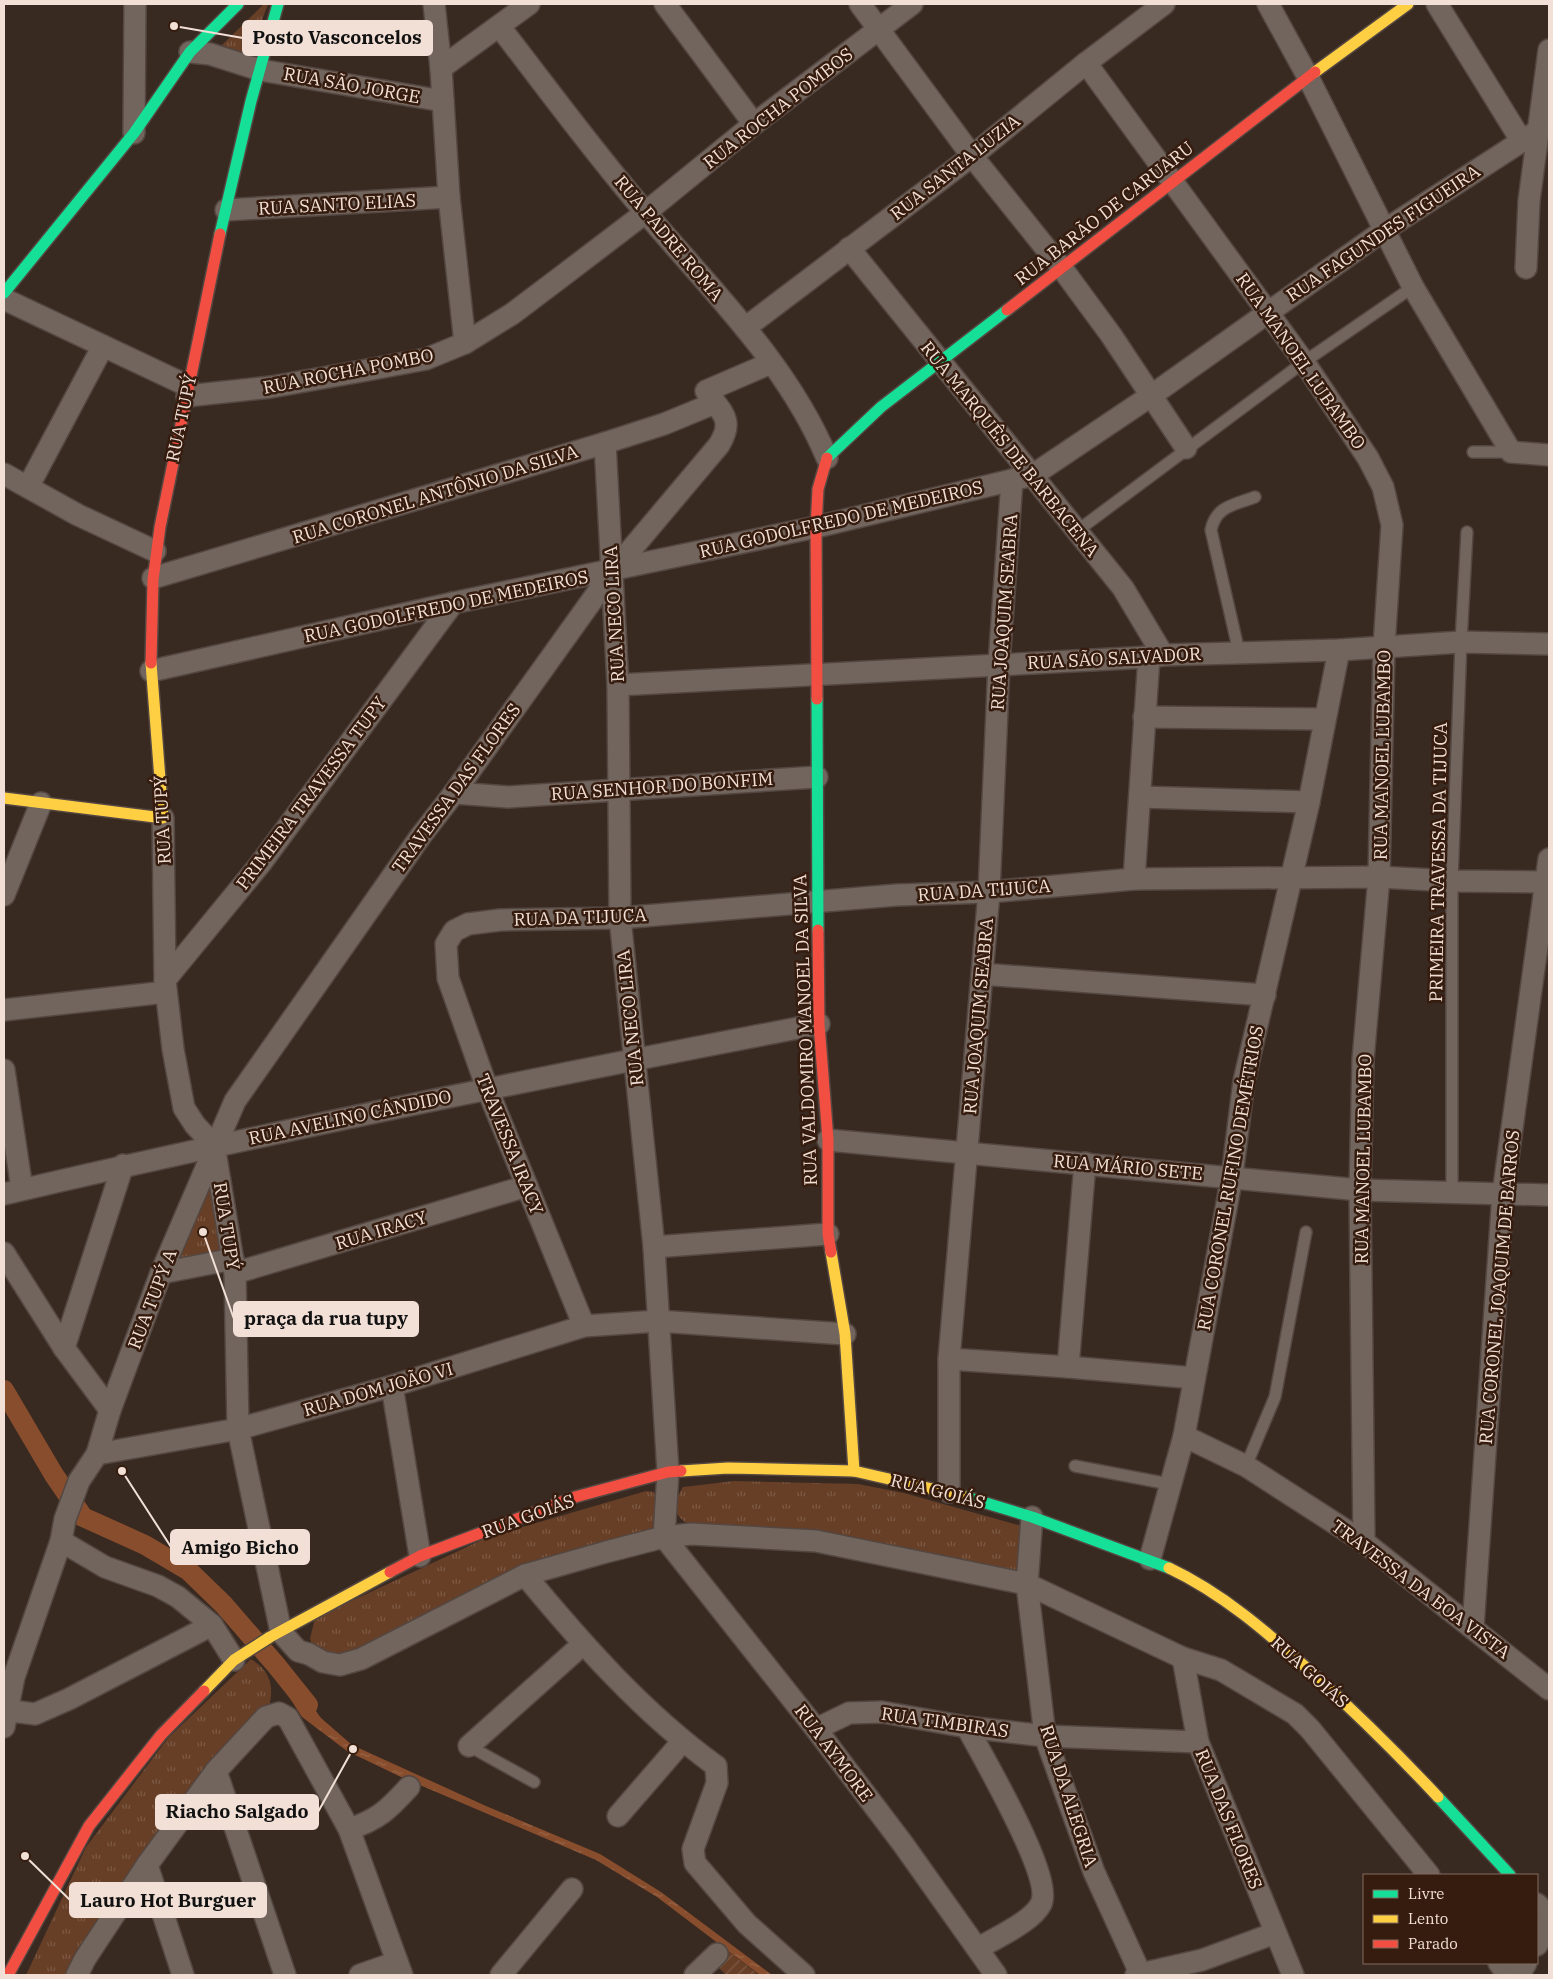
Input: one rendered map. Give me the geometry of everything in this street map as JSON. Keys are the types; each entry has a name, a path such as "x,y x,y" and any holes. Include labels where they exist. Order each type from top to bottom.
{"street":[{"path":"134,133 135,4"},
{"path":"4,293 79,198 134,133 190,52 238,4"},
{"name":"RUA TUPÝ","path":"275,1634 238,1430 234,1266 214,1145 195,1125 184,1108 178,1080 166,986 163,818 151,671 155,551 226,210 278,4"},
{"path":"434,4 444,101 449,197 465,343"},
{"path":"441,68 529,4"},
{"path":"665,4 754,124"},
{"path":"860,4 972,156 1061,268 1152,395 1186,448"},
{"name":"RUA ROCHA POMBOS","path":"645,213 754,124 912,4"},
{"name":"RUA SANTA LUZIA","path":"745,328 972,156 1086,63 1164,4"},
{"path":"1268,4 1308,77 1383,231 1413,287 1511,452 1549,455"},
{"name":"RUA BARÃO DE CARUARU","path":"827,458 881,407 1308,77 1408,4"},
{"path":"1437,4 1530,135 1542,159 1529,201 1526,268"},
{"name":"RUA PADRE ROMA","path":"499,26 645,213 745,328 771,363 816,432 827,458"},
{"path":"1530,135 1549,50"},
{"name":"RUA SÃO JORGE","path":"190,52 210,54 260,70 444,101"},
{"name":"RUA MANOEL LUBAMBO","path":"1086,63 1304,362 1368,458 1383,487 1392,525 1384,646 1379,877 1363,1060 1360,1190 1364,1542"},
{"name":"RUA FAGUNDES FIGUEIRA","path":"1022,478 1152,395 1383,231 1530,135"},
{"name":"RUA SANTO ELIAS","path":"226,210 449,197"},
{"name":"RUA ROCHA POMBO","path":"188,391 271,387 426,359 465,343 512,314 645,213"},
{"name":"RUA MARQUÊS DE BARBACENA","path":"849,248 939,362 1022,478 1077,530 1123,588 1156,656"},
{"path":"4,299 103,346 188,391"},
{"path":"28,487 103,346"},
{"name":"RUA CORONEL ANTÔNIO DA SILVA","path":"153,578 664,424 771,363"},
{"name":"TRAVESSA DAS FLORES","path":"214,1145 235,1101 420,837 454,793 613,571 725,436 728,423 726,417 711,397"},
{"name":"RUA NECO LIRA","path":"605,443 618,685 620,918 654,1248 668,1472 664,1537"},
{"name":"RUA VALDOMIRO MANOEL DA SILVA","path":"827,458 818,489 816,527 819,1024 828,1140 828,1234 845,1334 854,1471"},
{"path":"4,474 78,515 155,551"},
{"name":"RUA GODOLFREDO DE MEDEIROS","path":"151,671 453,603 816,527 1022,478"},
{"name":"RUA JOAQUIM SEABRA","path":"949,1492 950,1359 989,892 999,664 1022,478"},
{"name":"PRIMEIRA TRAVESSA TUPY","path":"166,986 453,603"},
{"name":"RUA SÃO SALVADOR","path":"618,685 1156,656 1338,650 1461,642 1549,644"},
{"name":"RUA CORONEL RUFINO DEMÉTRIOS","path":"1150,1558 1169,1484 1184,1436 1232,1176 1244,1081 1309,802 1338,650"},
{"path":"1134,879 1144,717 1156,656"},
{"path":"1144,717 1324,719"},
{"name":"RUA SENHOR DO BONFIM","path":"454,793 508,797 618,788 817,777"},
{"path":"1140,797 1309,802"},
{"path":"4,798 163,818"},
{"path":"4,895 41,803"},
{"name":"RUA CORONEL JOAQUIM DE BARROS","path":"1473,1627 1503,1194 1549,859"},
{"name":"RUA DA TIJUCA","path":"445,959 446,944 454,930 468,924 500,920 620,918 897,895 989,892 1134,879 1379,877 1452,881 1546,882"},
{"name":"TRAVESSA IRACY","path":"445,959 448,978 487,1088 584,1326"},
{"path":"982,974 1264,995"},
{"path":"4,1010 166,986"},
{"name":"RUA AVELINO CÂNDIDO","path":"13,1191 214,1145 487,1088 819,1024"},
{"path":"4,1070 13,1191"},
{"name":"RUA MÁRIO SETE","path":"828,1140 1232,1176 1360,1190 1452,1194 1549,1195"},
{"name":"RUA TUPÝ A","path":"5,1716 14,1677 61,1541 65,1519 79,1481 97,1454 110,1410 161,1273 214,1145"},
{"path":"1068,1366 1085,1163"},
{"path":"64,1348 123,1165"},
{"name":"RUA IRACY","path":"161,1273 234,1266 527,1186"},
{"path":"654,1248 828,1234"},
{"path":"4,1254 64,1348 110,1410"},
{"name":"RUA DOM JOÃO VI","path":"97,1454 238,1430 392,1386 584,1326 658,1321 845,1334"},
{"path":"950,1359 1068,1366 1194,1378"},
{"path":"392,1386 420,1556"},
{"name":"TRAVESSA DA BOA VISTA","path":"1184,1436 1246,1466 1364,1542 1549,1689"},
{"name":"RUA GOIÁS","path":"8,1975 89,1826 161,1735 241,1656 275,1634 420,1556 575,1497 668,1472 728,1468 854,1471 949,1492 1032,1517 1150,1558 1199,1582 1272,1636 1374,1728 1509,1874"},
{"name":"RUA DA ALEGRIA","path":"1032,1517 1027,1584 1045,1736 1094,1872 1140,1975"},
{"path":"275,1634 298,1651 309,1654 323,1662 340,1665 361,1659 524,1575 664,1537 691,1534 816,1541 1027,1584 1183,1658 1221,1670 1295,1714 1328,1749 1428,1874"},
{"name":"RUA AYMORE","path":"664,1537 816,1729 996,1975"},
{"path":"61,1541 106,1567 158,1586 178,1597 212,1625 241,1656"},
{"path":"524,1575 582,1644 682,1742 716,1766 718,1771 717,1783 693,1849 695,1862 746,1924 804,1975"},
{"path":"5,1716 35,1714 69,1699 212,1625"},
{"path":"469,1746 582,1644"},
{"name":"RUA DAS FLORES","path":"1183,1658 1198,1742 1293,1975"},
{"name":"RUA TIMBIRAS","path":"816,1729 849,1713 882,1712 967,1727 1045,1736 1198,1742"},
{"path":"85,1970 148,1865 216,1771 266,1717 273,1713 282,1714 288,1718 349,1829 399,1969 360,1975"},
{"path":"967,1727 1032,1853 1043,1891 1042,1902 1029,1918 978,1948"},
{"path":"618,1816 682,1742"},
{"path":"216,1771 285,1975"},
{"path":"349,1829 376,1820 409,1787"},
{"path":"148,1865 183,1975"},
{"path":"501,1975 572,1889"},
{"path":"1538,1905 1549,1917"},
{"path":"1538,1942 1549,1923"},
{"path":"1140,1975 1202,1960 1275,1933"},
{"path":"1499,1964 1508,1975"},
{"path":"1519,1975 1525,1964"}],"lane":[{"path":"1077,530 1304,362 1413,287"},
{"path":"1473,452 1511,452"},
{"path":"1239,652 1211,530 1214,518 1222,509 1255,497"},
{"name":"PRIMEIRA TRAVESSA DA TIJUCA","path":"1452,1194 1452,881 1461,642 1468,532"},
{"path":"1246,1466 1275,1397 1306,1232"},
{"path":"1076,1466 1169,1484"},
{"path":"469,1746 534,1782"}],"green space":[{"path":"264,4 268,4 247,61 219,48"},
{"path":"214,1145 233,1259 163,1269"},
{"path":"734,1481 858,1484 904,1493 1022,1526 1022,1567 1013,1571 692,1527 677,1514 675,1505 683,1487"},
{"path":"646,1491 654,1492 657,1503 655,1528 354,1654 336,1656 314,1650 310,1639 315,1618 488,1537"},
{"path":"251,1659 263,1669 270,1681 271,1694 268,1710 67,1975 26,1975 86,1847 168,1738"},
{"path":"728,1951 759,1975 726,1975 715,1964"}],"water":[{"path":"294,1682 321,1718 352,1745 486,1806 600,1854 661,1892 772,1975 760,1975 657,1897 596,1860 401,1777 347,1751 302,1717 284,1689"}],"waterway":[{"path":"4,1390 54,1475 83,1517 145,1545 189,1571 224,1605 308,1705"}],"traffic: fast":[{"path":"4,293 134,133 190,52 238,4"},
{"path":"220,234 251,101 278,4"},
{"path":"827,458 881,407 1007,310"},
{"path":"817,699 818,930"},
{"path":"963,1496 1032,1517 1169,1568"},
{"path":"1438,1797 1509,1874"}],"traffic: slow":[{"path":"1315,72 1408,4"},
{"path":"4,798 163,818 151,663"},
{"path":"831,1252 845,1334 854,1471"},
{"path":"681,1471 728,1468 854,1471 963,1496"},
{"path":"1169,1568 1226,1601 1277,1642 1359,1717 1438,1797"},
{"path":"204,1691 234,1660 270,1637 390,1572"}],"traffic: jam":[{"path":"1007,310 1315,72"},
{"path":"151,663 153,580 160,527 220,234"},
{"path":"817,699 816,527 818,489 827,458"},
{"path":"818,930 819,1024 828,1140 828,1234 831,1252"},
{"path":"390,1572 420,1556 575,1497 668,1472 681,1471"},
{"path":"8,1975 89,1826 161,1735 204,1691"}],"place":[{"name":"Posto Vasconcelos","path":"174,26"},
{"name":"praça da rua tupy","path":"203,1232"},
{"name":"Amigo Bicho","path":"122,1471"},
{"name":"Riacho Salgado","path":"353,1749"},
{"name":"Lauro Hot Burguer","path":"25,1856"}]}
